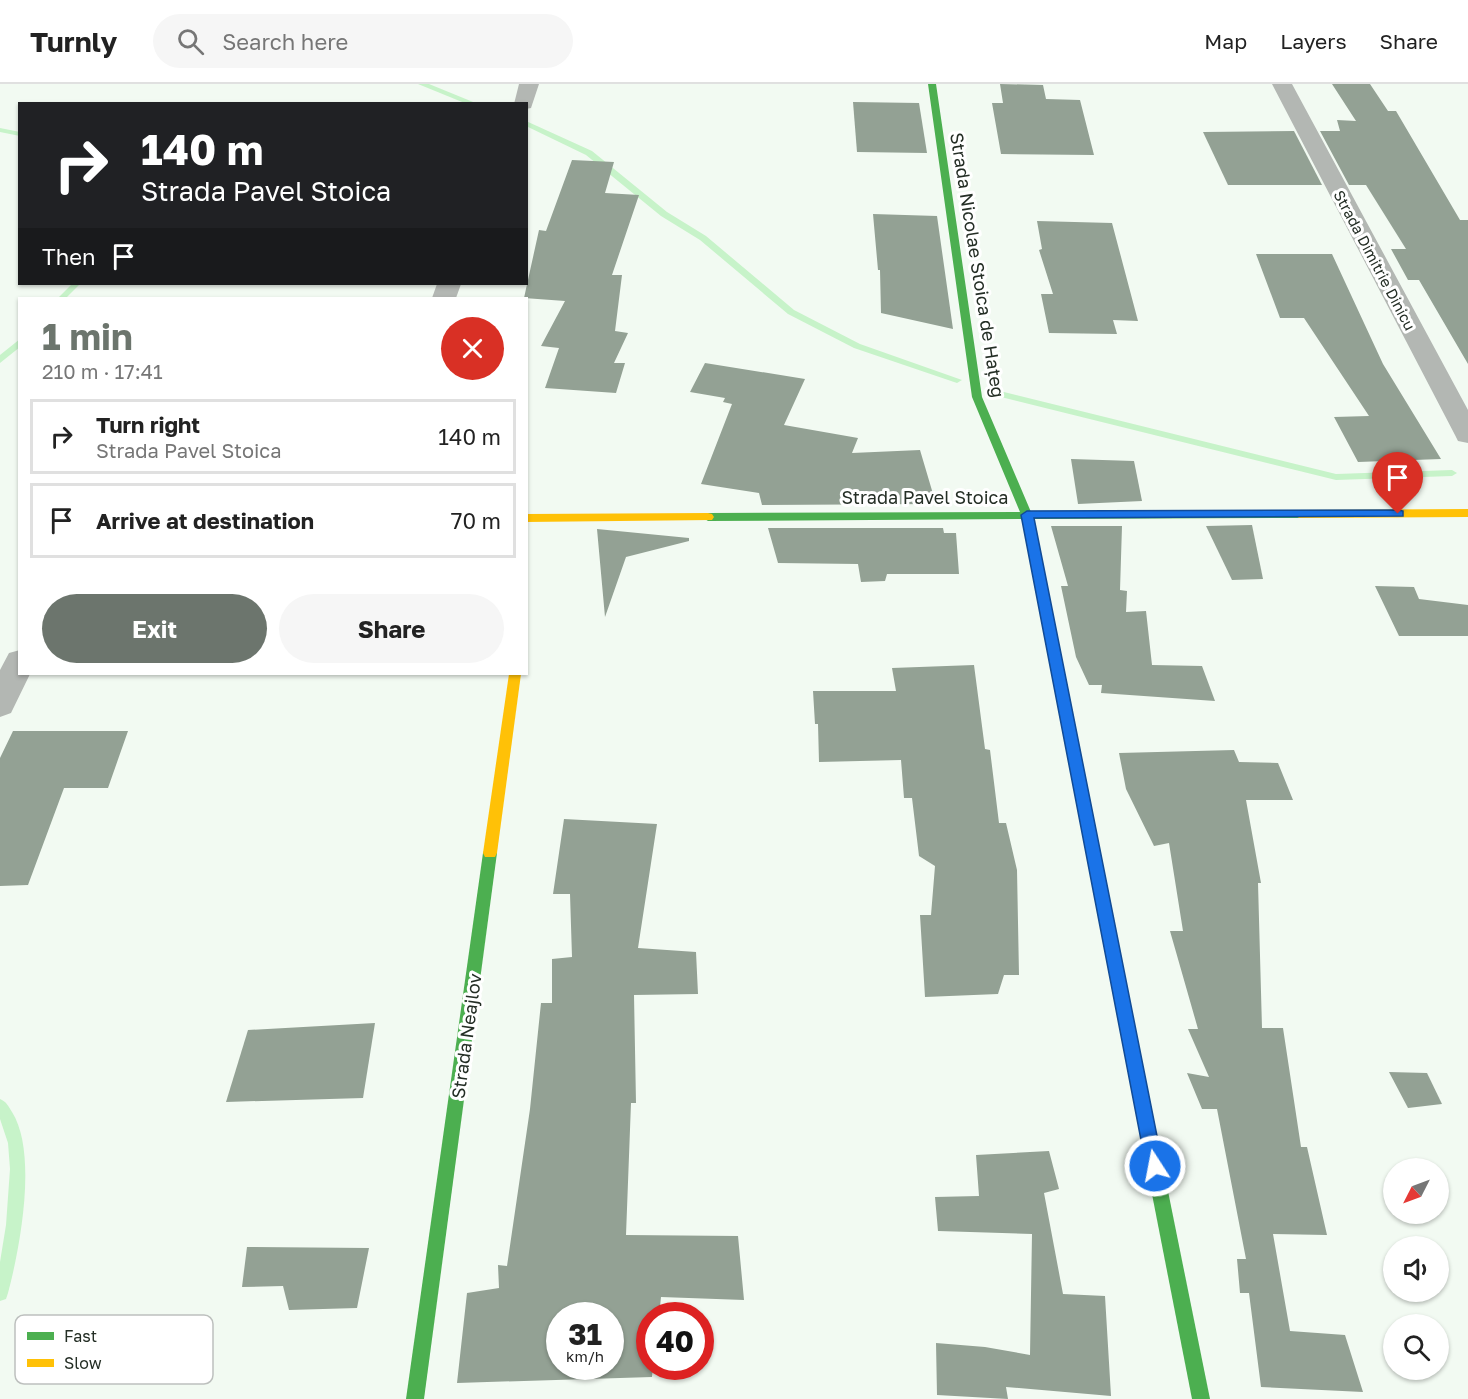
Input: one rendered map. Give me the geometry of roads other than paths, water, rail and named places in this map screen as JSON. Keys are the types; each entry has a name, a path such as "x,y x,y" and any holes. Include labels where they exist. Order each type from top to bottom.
{"street":[{"path":"524,102 529,84"},
{"name":"Strada Nicolae Stoica de Hațeg","path":"932,84 977,397 1027,515 1200,1399"},
{"name":"Strada Dimitrie Dinicu","path":"1282,84 1468,435"},
{"name":"Strada Pavel Stoica","path":"528,522 1027,515 1468,513"},
{"path":"0,705 18,665"},
{"name":"Strada Neajlov","path":"415,1399 515,675"}],"waterway":[{"path":"422,84 470,102"},
{"path":"528,124 589,153 664,214 703,238 791,312 857,346 957,380"},
{"path":"0,130 18,134"},
{"path":"63,297 75,285"},
{"path":"0,360 18,344"},
{"path":"1000,394 1336,477 1452,473"},
{"path":"0,1106 10,1121 17,1169 14,1225 0,1293"}]}
